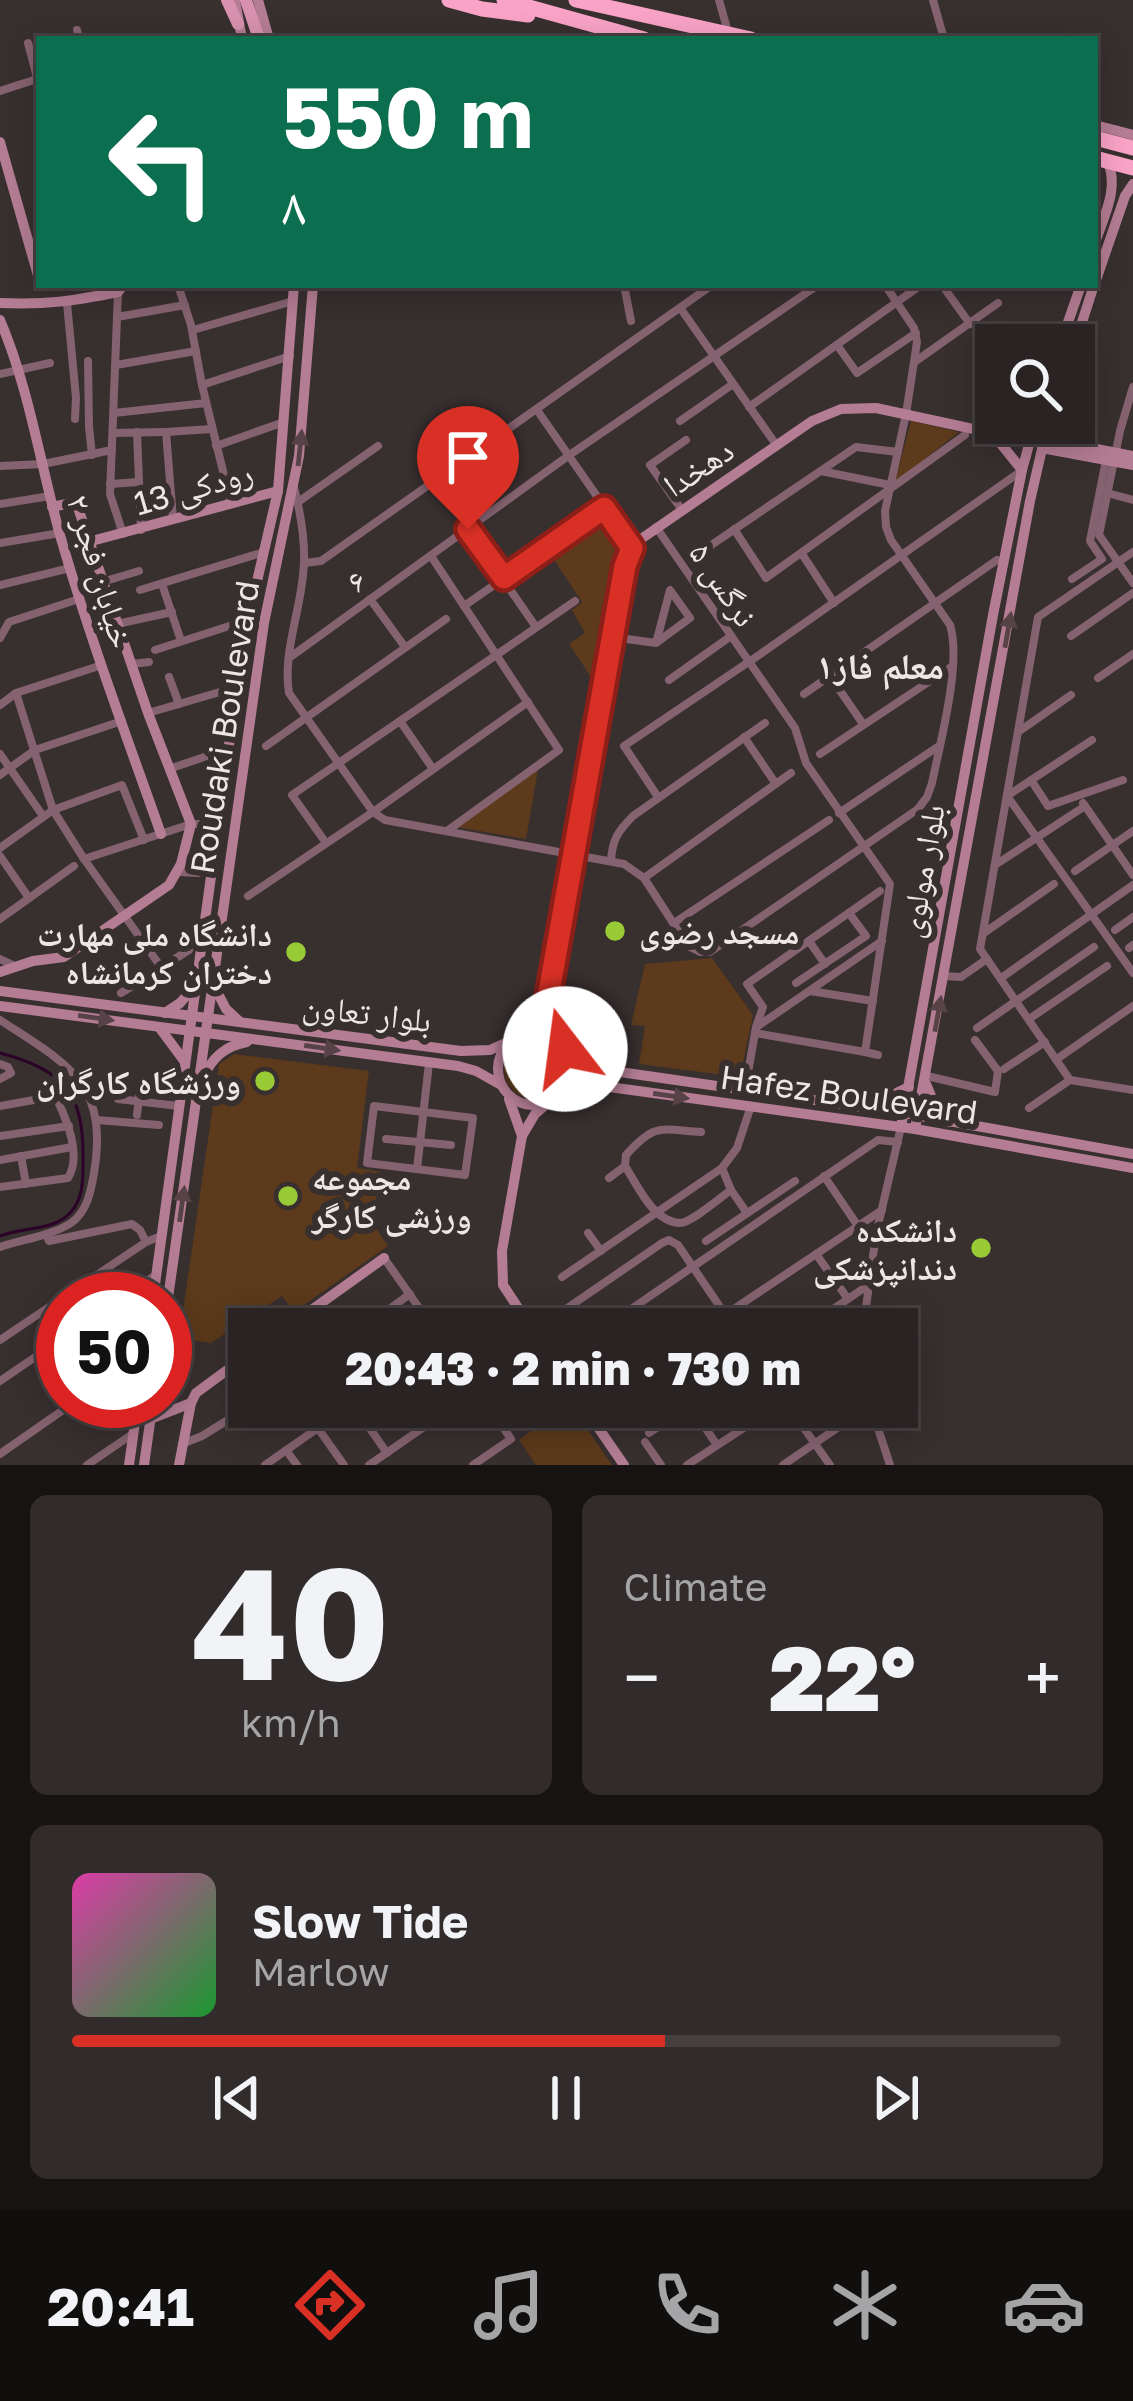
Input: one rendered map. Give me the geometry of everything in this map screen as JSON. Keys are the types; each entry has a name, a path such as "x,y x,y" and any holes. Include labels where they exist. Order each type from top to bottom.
{"highway":[{"path":"449,0 482,9 575,20"},
{"path":"504,0 633,36"},
{"path":"576,0 737,36"},
{"path":"1098,139 1133,148"},
{"path":"1101,160 1133,168"}],"main road":[{"path":"227,0 238,24"},
{"path":"247,0 258,36"}],"street":[{"path":"258,0 268,36"},
{"path":"718,0 728,34"},
{"path":"933,0 943,36"},
{"path":"575,20 578,36"},
{"path":"238,24 241,36"},
{"path":"28,43 36,74"},
{"path":"0,91 36,82"},
{"path":"1098,125 1133,135"},
{"path":"0,142 36,268"},
{"path":"1098,272 1118,193 1114,176 1101,160"},
{"path":"1098,236 1118,193 1133,184"},
{"path":"42,288 46,305"},
{"path":"0,303 67,303 94,291 120,288 110,494 123,534"},
{"path":"179,288 231,506"},
{"name":"Roudaki Boulevard","path":"191,1031 237,686 278,491 294,288"},
{"name":"Roudaki Boulevard","path":"172,1272 264,622 299,456 313,288"},
{"path":"625,288 632,320"},
{"path":"304,563 321,561 708,288"},
{"name":"۶","path":"289,658 568,456 814,288"},
{"path":"294,487 304,563 286,679 289,693 373,812 385,820 632,867 688,946 710,952 918,809 932,783 954,641 950,626 886,527 916,333 887,288"},
{"path":"749,406 918,288"},
{"path":"944,288 970,323"},
{"path":"1067,324 1080,288"},
{"path":"1082,324 1094,288"},
{"path":"192,330 295,300"},
{"path":"67,303 74,419"},
{"path":"915,362 998,304"},
{"path":"116,317 185,305"},
{"path":"681,309 777,446"},
{"name":"خیابان فجر ۲","path":"0,320 17,359 79,599 161,834"},
{"path":"837,345 856,373 916,333"},
{"path":"116,365 196,351"},
{"path":"202,385 291,355"},
{"path":"88,362 92,454"},
{"path":"0,374 50,363"},
{"path":"680,421 734,384"},
{"path":"1072,580 1102,559 1090,541 1112,458 1128,421 1133,387"},
{"path":"114,413 206,403"},
{"name":"دهخدا","path":"632,548 812,421 841,409 866,407 975,429"},
{"path":"519,1308 503,1285 501,1268 522,1136 498,1073 499,1061 536,1020 548,998 632,548 537,410"},
{"path":"216,446 286,422"},
{"path":"113,433 212,429"},
{"path":"136,432 141,530"},
{"path":"166,432 173,521"},
{"path":"734,530 766,578 965,435"},
{"path":"682,510 650,465 686,440"},
{"path":"865,1052 890,884 806,763 795,728 748,662 1021,471 1000,444"},
{"name":"بلوار مولوی","path":"904,1112 1021,471 1035,444"},
{"name":"بلوار مولوی","path":"865,1308 898,1142 911,1124 926,1080 1036,444"},
{"name":"دهخدا","path":"1039,444 1047,449 1133,460"},
{"path":"298,502 378,446"},
{"path":"704,550 856,446 898,452"},
{"path":"0,466 43,464 112,450"},
{"path":"1112,458 1099,535 1133,584"},
{"path":"820,471 889,489"},
{"path":"110,484 139,482"},
{"name":"رودکی 13","path":"88,542 278,491"},
{"path":"1107,493 1133,500"},
{"path":"0,504 76,502 190,824 178,872 169,885 64,956 0,972"},
{"path":"464,606 604,508"},
{"name":"نرگس ۵","path":"656,527 748,662 624,746 658,797"},
{"path":"468,529 536,627"},
{"path":"0,543 60,533"},
{"path":"140,590 265,552"},
{"path":"1070,1080 980,949 1038,617 1133,553"},
{"path":"801,554 834,603"},
{"path":"431,556 559,750 446,831"},
{"path":"804,694 998,560"},
{"path":"0,585 70,568"},
{"path":"102,582 139,571"},
{"path":"162,584 182,641"},
{"path":"612,637 656,643 690,618 670,590 656,643"},
{"path":"1071,636 1133,593"},
{"path":"0,638 9,622 79,599"},
{"path":"370,599 405,647"},
{"path":"326,843 292,795 575,601"},
{"path":"117,624 172,612"},
{"path":"266,746 446,619"},
{"path":"155,650 248,620 264,622"},
{"path":"669,680 730,636"},
{"path":"1098,678 1133,654"},
{"path":"130,664 149,662"},
{"path":"0,705 16,693 102,665"},
{"path":"820,754 952,666"},
{"path":"830,676 863,724"},
{"path":"169,677 179,704"},
{"path":"148,713 237,686"},
{"path":"16,693 53,810 161,967"},
{"path":"1019,731 1072,695"},
{"path":"248,896 528,702"},
{"path":"0,775 35,751 122,721"},
{"path":"400,722 433,769"},
{"path":"611,861 618,831 658,797 765,723"},
{"path":"744,737 776,784"},
{"path":"1007,796 1092,740"},
{"path":"839,813 940,745"},
{"path":"170,769 216,753"},
{"path":"0,754 43,816"},
{"path":"644,878 791,773"},
{"path":"29,898 0,852 53,810 142,778"},
{"path":"1031,780 1048,806 1123,780"},
{"path":"122,785 144,840"},
{"path":"1007,796 1133,973"},
{"path":"1078,796 1133,875"},
{"path":"994,866 1085,806"},
{"path":"674,923 829,820"},
{"path":"84,859 190,824 219,824"},
{"path":"1075,871 1133,831"},
{"path":"0,919 74,866"},
{"path":"178,872 198,872"},
{"path":"982,934 1054,884"},
{"path":"1000,978 1133,885"},
{"path":"745,1090 763,1007 747,984 880,891"},
{"path":"944,897 958,899"},
{"path":"796,983 866,937 849,913"},
{"path":"1115,930 1133,917"},
{"path":"809,940 825,964"},
{"path":"756,1030 882,941"},
{"path":"976,1028 1094,947"},
{"path":"122,992 189,950"},
{"path":"0,958 15,966"},
{"path":"944,976 962,977 987,959"},
{"path":"1029,1019 1107,966"},
{"path":"213,982 226,1009 243,1024"},
{"path":"165,1012 180,1004 197,983"},
{"name":"بلوار تعاون","path":"0,991 165,1012 260,1040 470,1069 503,1088"},
{"path":"808,991 873,1001"},
{"path":"522,1136 570,1076 548,998"},
{"name":"بلوار تعاون","path":"0,1006 191,1031 243,1024 470,1052 490,1050 517,1038"},
{"path":"1057,1059 1133,1006"},
{"path":"0,1020 32,1038 70,1070 93,1104 97,1120 96,1160 80,1216 46,1234 0,1247"},
{"path":"159,1027 185,1061"},
{"path":"756,1030 878,1055"},
{"path":"157,1272 191,1031"},
{"path":"517,1038 542,1033 564,1049"},
{"path":"200,1086 224,1049 260,1040"},
{"path":"949,1122 934,1103 926,1080 995,1092 998,1071 975,1040"},
{"path":"1004,1069 1045,1042"},
{"name":"Hafez Boulevard","path":"564,1049 579,1063 599,1069 904,1112 911,1124"},
{"path":"417,1169 429,1063"},
{"path":"0,1064 11,1073 0,1079"},
{"path":"1029,1108 1070,1080 1133,1090"},
{"name":"Hafez Boulevard","path":"552,1100 594,1085 911,1124 1133,1168"},
{"path":"866,1107 909,1087"},
{"path":"503,1088 524,1104 552,1100"},
{"path":"137,1115 140,1089"},
{"path":"118,1099 179,1106"},
{"path":"0,1106 57,1100 69,1126 74,1168 68,1178 0,1187"},
{"path":"374,1106 422,1112 473,1118 465,1175 367,1163 374,1106"},
{"path":"562,1277 722,1168 737,1148 751,1106"},
{"path":"97,1120 159,1125"},
{"name":"Hafez Boulevard","path":"911,1124 949,1122 1133,1154"},
{"path":"0,1136 69,1126"},
{"path":"701,1132 655,1129 626,1155 626,1166 656,1213 680,1223 731,1190"},
{"path":"386,1138 451,1145"},
{"path":"633,1308 878,1140 898,1142"},
{"path":"0,1160 71,1147"},
{"path":"21,1156 26,1184"},
{"path":"609,1178 626,1166"},
{"path":"722,1168 747,1213"},
{"path":"824,1176 858,1226"},
{"path":"706,1241 795,1181"},
{"path":"735,1308 882,1210"},
{"path":"46,1234 49,1241 132,1224 146,1242"},
{"path":"588,1233 601,1251"},
{"path":"0,1340 162,1235"},
{"path":"565,1308 665,1241 678,1245 720,1308"},
{"path":"816,1254 848,1299"},
{"path":"314,1308 384,1258 420,1308"},
{"path":"835,1308 868,1285"},
{"path":"391,1308 410,1294"},
{"path":"0,1382 36,1357"},
{"path":"192,1400 228,1369"},
{"path":"181,1444 228,1420"},
{"path":"0,1454 37,1428"},
{"path":"129,1465 135,1428"},
{"path":"143,1465 149,1428"},
{"path":"178,1465 185,1428"},
{"path":"265,1465 318,1428"},
{"path":"322,1428 344,1465"},
{"path":"368,1428 387,1453"},
{"path":"369,1465 423,1428"},
{"path":"473,1465 511,1439 503,1428"},
{"path":"598,1428 624,1465"},
{"path":"657,1428 647,1438 661,1465"},
{"path":"705,1428 717,1445"},
{"path":"687,1465 743,1428"},
{"path":"803,1428 830,1465"},
{"path":"783,1465 838,1428"},
{"path":"877,1428 890,1465"},
{"path":"87,1465 134,1433"},
{"path":"286,1450 297,1465"},
{"path":"703,1455 710,1465"}],"shaded area":[{"path":"911,421 959,432 895,482"},
{"path":"598,519 618,546 593,680 569,644 585,633 572,610 582,602 549,552"},
{"path":"538,770 526,839 456,827"},
{"path":"712,958 753,1015 740,1077 639,1064 645,1026 631,1025 645,964"},
{"path":"534,1039 555,1048 564,1069 555,1090 534,1099 513,1090 504,1069 513,1048"},
{"name":"مجموعه ورزشی کارگر","path":"234,1054 369,1071 357,1168 382,1172 371,1221 388,1246 300,1308 291,1308 282,1296 264,1308 228,1308 228,1332 211,1343 192,1340 189,1272 219,1064"},
{"path":"536,1428 586,1428 612,1465 536,1465 519,1440"}],"waterway":[{"path":"0,1053 40,1067 66,1087 79,1117 83,1166 78,1201 63,1219 0,1236"}],"place":[{"name":"مسجد رضوی","path":"615,931"},
{"name":"دانشگاه ملی مهارت دختران کرمانشاه","path":"296,952"},
{"name":"ورزشگاه کارگران","path":"265,1081"},
{"name":"مجموعه ورزشی کارگر","path":"288,1196"},
{"name":"دانشکده دندانپزشکی","path":"981,1248"}],"district":[{"name":"معلم فاز۱","path":"880,665"}],"route":[{"path":"468,529 504,578 604,508 632,548 548,998 565,1049"}]}
